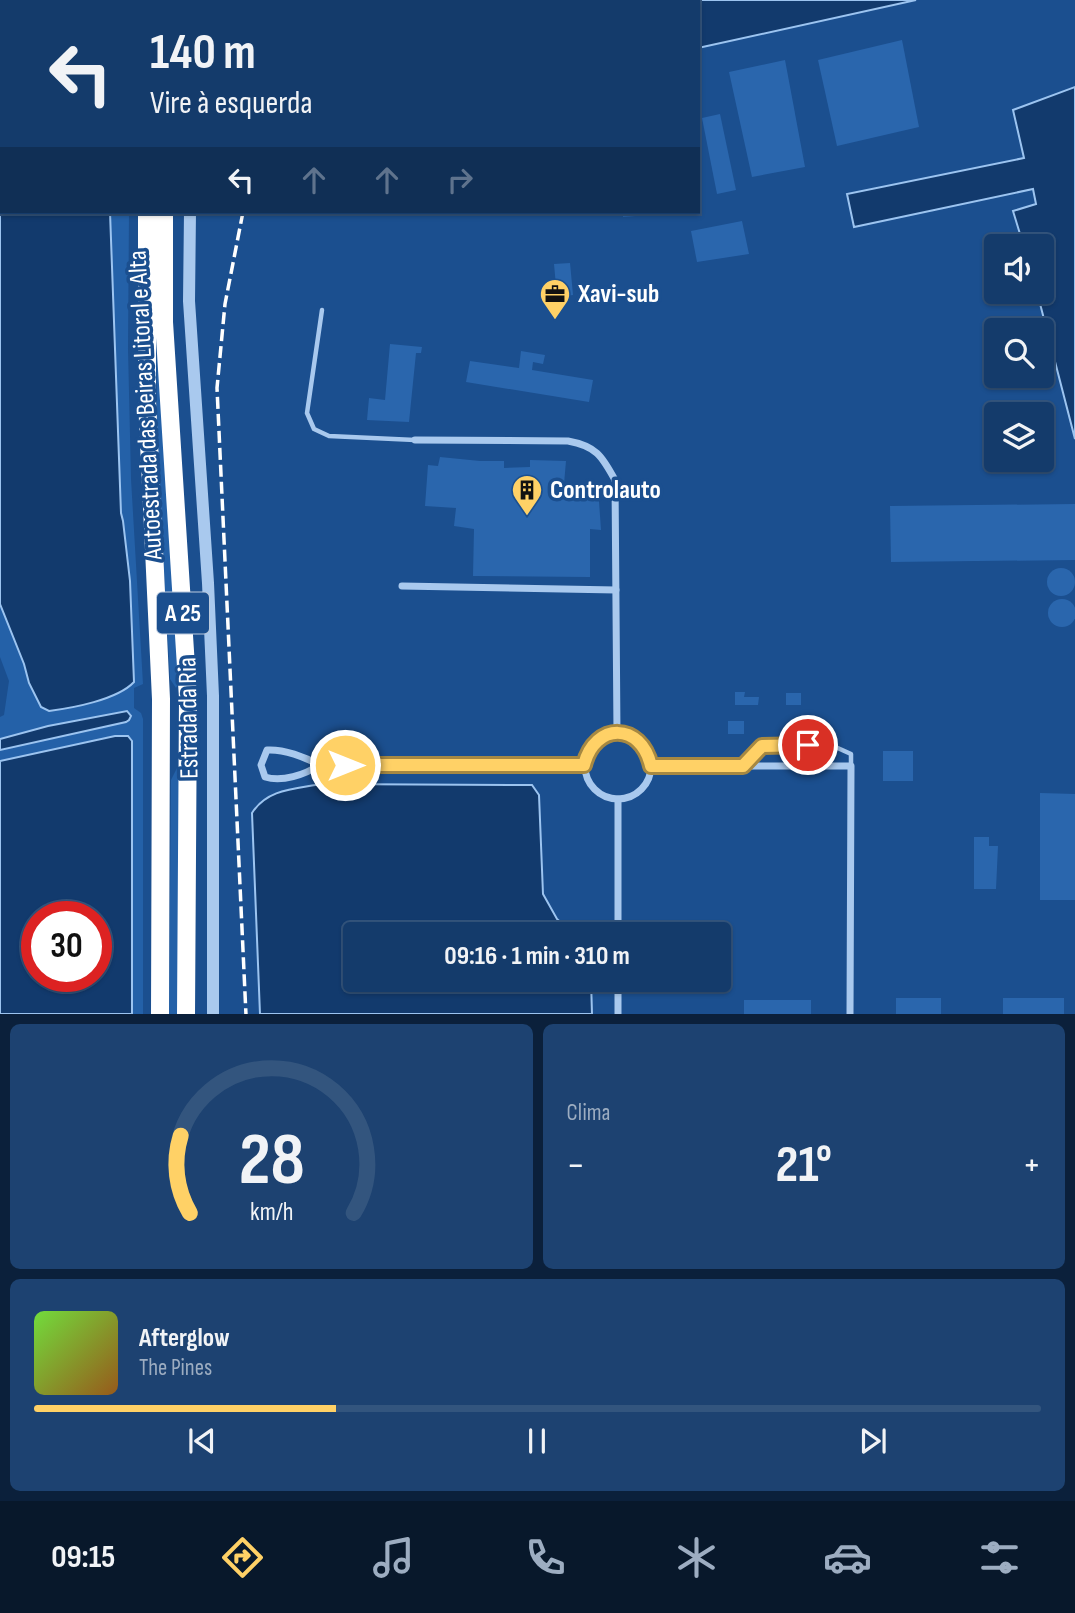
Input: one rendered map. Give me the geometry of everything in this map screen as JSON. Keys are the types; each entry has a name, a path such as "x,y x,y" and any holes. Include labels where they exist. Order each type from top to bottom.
{"highway":[{"name":"Autoestrada das Beiras Litoral e Alta","path":"147,214 147,400 161,699 160,1014"},
{"name":"Autoestrada das Beiras Litoral e Alta","path":"164,214 164,322 188,698 186,1014"}],"street":[{"name":"Estrada da Ria","path":"190,214 189,301 212,683 213,1014"},
{"path":"415,440 568,441 586,444 604,460 615,480 617,733"},
{"path":"402,586 616,590"},
{"path":"617,733 625,733 639,740 648,751 651,766 648,781 638,792 625,799 610,799 597,792 587,780 584,765 587,751 597,739 617,733"},
{"path":"319,765 308,773 273,779 265,777 261,765 267,750 275,750 309,759 319,765 584,765"},
{"path":"651,766 851,766 850,1014"},
{"path":"618,799 618,922"},
{"path":"618,992 618,1014"}],"lane":[{"path":"322,310 307,413 314,429 329,436 415,440"},
{"path":"743,766 762,746 831,745 851,754 851,766"}],"shaded area":[{"path":"700,0 916,0 700,48"},
{"path":"1075,87 1075,439 1054,358 1054,318 1044,318 1040,304 1054,304 1054,234 1020,234 1013,211 1036,204 1033,189 854,227 847,194 1024,158 1013,110"},
{"path":"0,214 110,214 121,513 130,581 134,682 117,694 82,705 49,711 41,707 29,683 0,604"},
{"path":"110,214 129,214 131,479 143,684 134,688 134,708 141,713 143,719 143,1014 132,1014 132,741 115,736 0,761 0,750 126,722 129,712 48,726 0,739 0,717 4,715 9,681 0,657 0,604 29,683 130,581 121,513"},
{"path":"156,226 181,679 176,688 170,679 157,442"},
{"path":"127,711 131,716 126,722 0,750 0,739 48,726"},
{"path":"115,736 128,736 132,741 132,1014 0,1014 0,761"},
{"path":"177,768 181,780 180,1014 169,1014 171,780"},
{"path":"321,784 532,785 539,795 543,894 560,922 343,922 343,992 591,992 592,1014 260,1014 252,813 265,799 292,789"}],"building":[{"path":"902,40 919,127 837,146 818,60"},
{"path":"785,60 805,167 752,177 729,72"},
{"path":"720,114 736,190 717,194 702,118"},
{"path":"623,214 662,214 623,217"},
{"path":"742,221 749,254 697,262 691,231"},
{"path":"570,263 573,295 557,297 554,264"},
{"path":"390,344 422,347 421,353 416,353 409,422 367,420 369,398 385,400"},
{"path":"521,351 545,355 543,364 533,362 532,370 593,380 589,402 466,382 470,361 519,368"},
{"name":"Controlauto","path":"440,457 504,461 504,468 530,467 530,460 566,461 564,484 598,487 601,530 590,529 590,577 473,576 474,529 454,526 456,508 425,506 428,465 438,466"},
{"path":"1075,504 1075,560 891,562 890,506"},
{"path":"1061,568 1071,572 1075,582 1071,592 1061,596 1051,592 1047,582 1051,572"},
{"path":"1062,599 1072,603 1076,613 1072,623 1062,627 1052,623 1048,613 1052,603"},
{"path":"735,692 745,692 744,697 759,697 758,705 735,705"},
{"path":"786,693 801,693 801,705 786,705"},
{"path":"728,721 744,721 744,734 728,734"},
{"path":"883,751 913,751 913,781 883,781"},
{"path":"1040,793 1075,794 1075,900 1040,900"},
{"path":"974,837 989,837 989,846 998,846 996,889 974,889"},
{"path":"896,998 941,998 941,1014 896,1014"},
{"path":"1003,998 1064,998 1064,1014 1003,1014"},
{"path":"744,1000 811,1000 811,1014 744,1014"}],"railway":[{"path":"243,214 225,304 217,388 246,1014"}],"place":[{"name":"Xavi-sub","path":"555,321"},
{"name":"Controlauto","path":"527,517"}],"route":[{"path":"345,765 584,765 587,751 597,739 610,733 625,733 639,740 648,751 651,766 743,766 762,746 808,745"}]}
